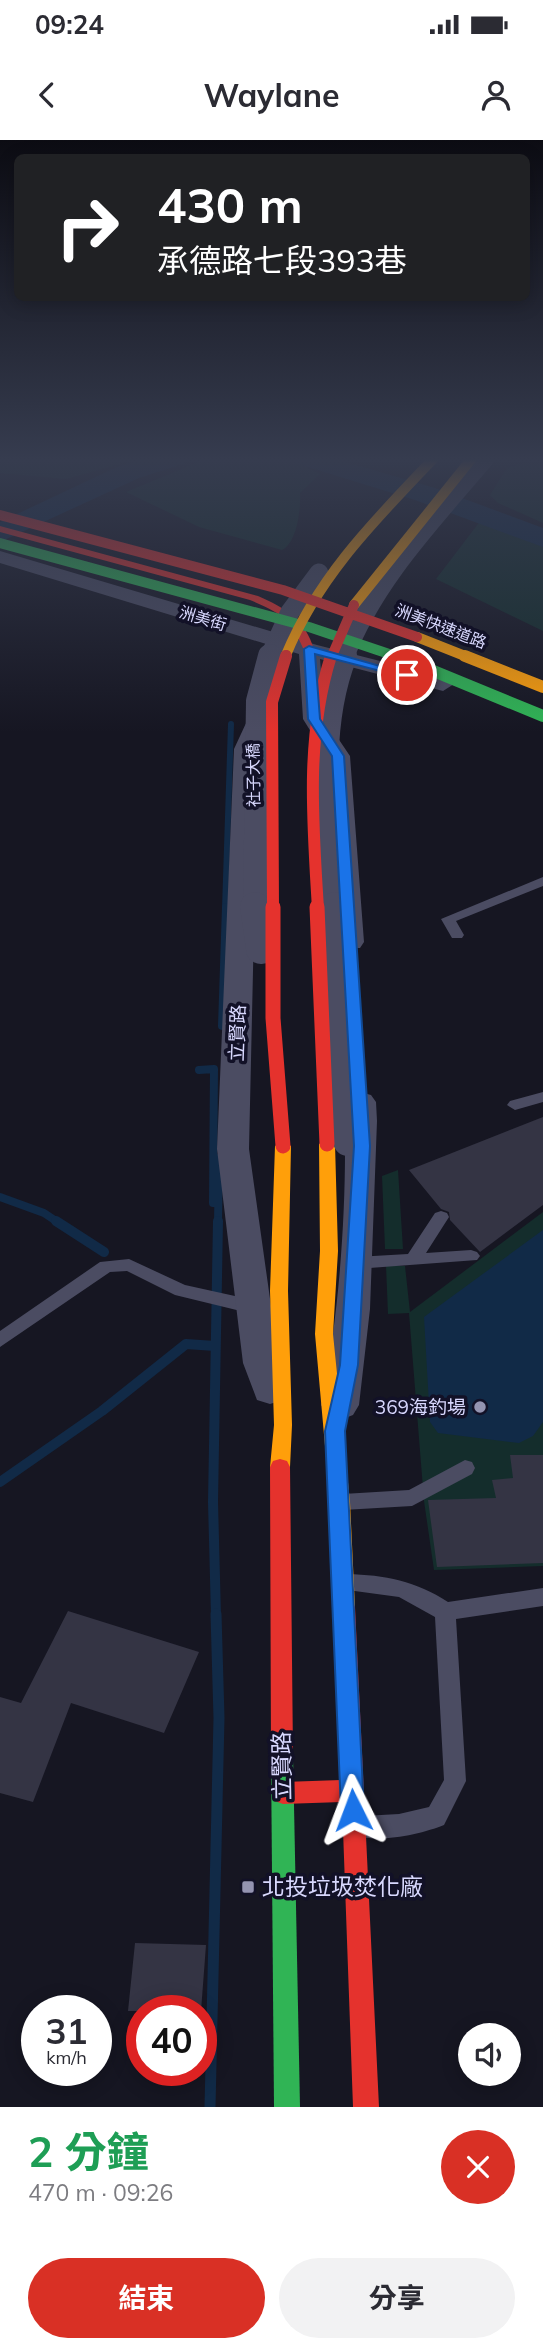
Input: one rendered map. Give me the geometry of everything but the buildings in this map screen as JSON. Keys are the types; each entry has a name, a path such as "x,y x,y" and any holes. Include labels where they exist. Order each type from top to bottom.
{"main road":[{"path":"21,549 309,627 394,655 543,714"},
{"path":"74,549 210,585 254,598 290,616 308,638 297,646 275,617 252,601 210,585"},
{"name":"洲美快速道路","path":"127,549 282,590 370,618 543,687"},
{"name":"社子大橋","path":"283,1146 273,1018 272,702 283,661 303,614 354,549"},
{"path":"337,1142 312,775 320,686 337,634 359,597 398,549"},
{"name":"立賢路","path":"283,1146 279,1291 282,1425 279,1490 287,2107"},
{"path":"335,1431 341,1502 366,2107"},
{"path":"283,1793 352,1791"}],"street":[{"path":"273,1018 255,913 255,725 268,660 290,612 340,549"},
{"path":"335,1431 349,1365 337,1142 327,775 329,730 342,663 367,607 413,549"},
{"name":"洲美街","path":"0,557 297,646 455,688"},
{"path":"297,646 314,719 338,756 362,1146 342,1257"},
{"name":"立賢路","path":"282,1425 261,1363 233,1149 246,749 265,689 297,646"},
{"path":"455,688 543,714"},
{"path":"455,688 543,725"},
{"path":"259,714 289,713 314,719"}],"lane":[{"path":"457,934 448,919 543,881"},
{"path":"515,1105 543,1097"},
{"path":"414,1258 442,1217"},
{"path":"342,1257 471,1256"},
{"path":"0,1340 106,1266 129,1265 181,1290 253,1307"},
{"path":"341,1502 412,1498 465,1468"},
{"path":"343,1583 384,1583 416,1591 445,1612 543,1597"},
{"path":"354,1828 399,1825 436,1818 454,1781 445,1612"}],"green space":[{"path":"459,549 543,549 543,631 436,579"},
{"path":"398,1170 403,1249 385,1249 382,1176"},
{"name":"369海釣場","path":"543,1212 543,1566 434,1570 424,1501 409,1313 388,1314 386,1266 405,1266 410,1312"}],"water":[{"path":"543,1230 543,1422 533,1436 519,1443 438,1433 430,1422 424,1317"}],"waterway":[{"path":"225,909 231,724"},
{"path":"222,1026 226,907"},
{"path":"199,1070 214,1069 213,1203"},
{"path":"218,1223 219,1158"},
{"path":"0,1197 44,1213 56,1221"},
{"path":"56,1221 104,1252"},
{"path":"216,1616 213,1502 218,1221"},
{"path":"0,1482 102,1411 186,1344 215,1346"},
{"path":"210,2107 219,1718 216,1614"}],"traffic: fast":[{"path":"21,549 309,627 394,655 543,716"},
{"path":"282,1755 287,2107"}],"traffic: slow":[{"path":"286,655 313,599 349,549"},
{"path":"354,605 399,549"},
{"path":"417,637 543,687"},
{"path":"327,1144 329,1251 324,1334 340,1502 345,1607"},
{"path":"280,1467 283,1425 279,1291 283,1146"}],"traffic: jam":[{"path":"73,549 254,598 281,611 296,623 309,650"},
{"path":"128,549 283,590 417,637"},
{"path":"327,1144 312,796 313,756 324,678 336,641 354,605"},
{"path":"283,1146 273,1018 272,702 286,655"},
{"path":"280,1467 282,1755"},
{"path":"345,1607 366,2107"},
{"path":"283,1793 352,1791"}],"place":[{"name":"369海釣場","path":"480,1407"},
{"name":"北投垃圾焚化廠","path":"248,1887"}],"route":[{"path":"353,1810 341,1502 335,1431 349,1365 362,1146 338,756 314,719 309,649 407,675"}]}
